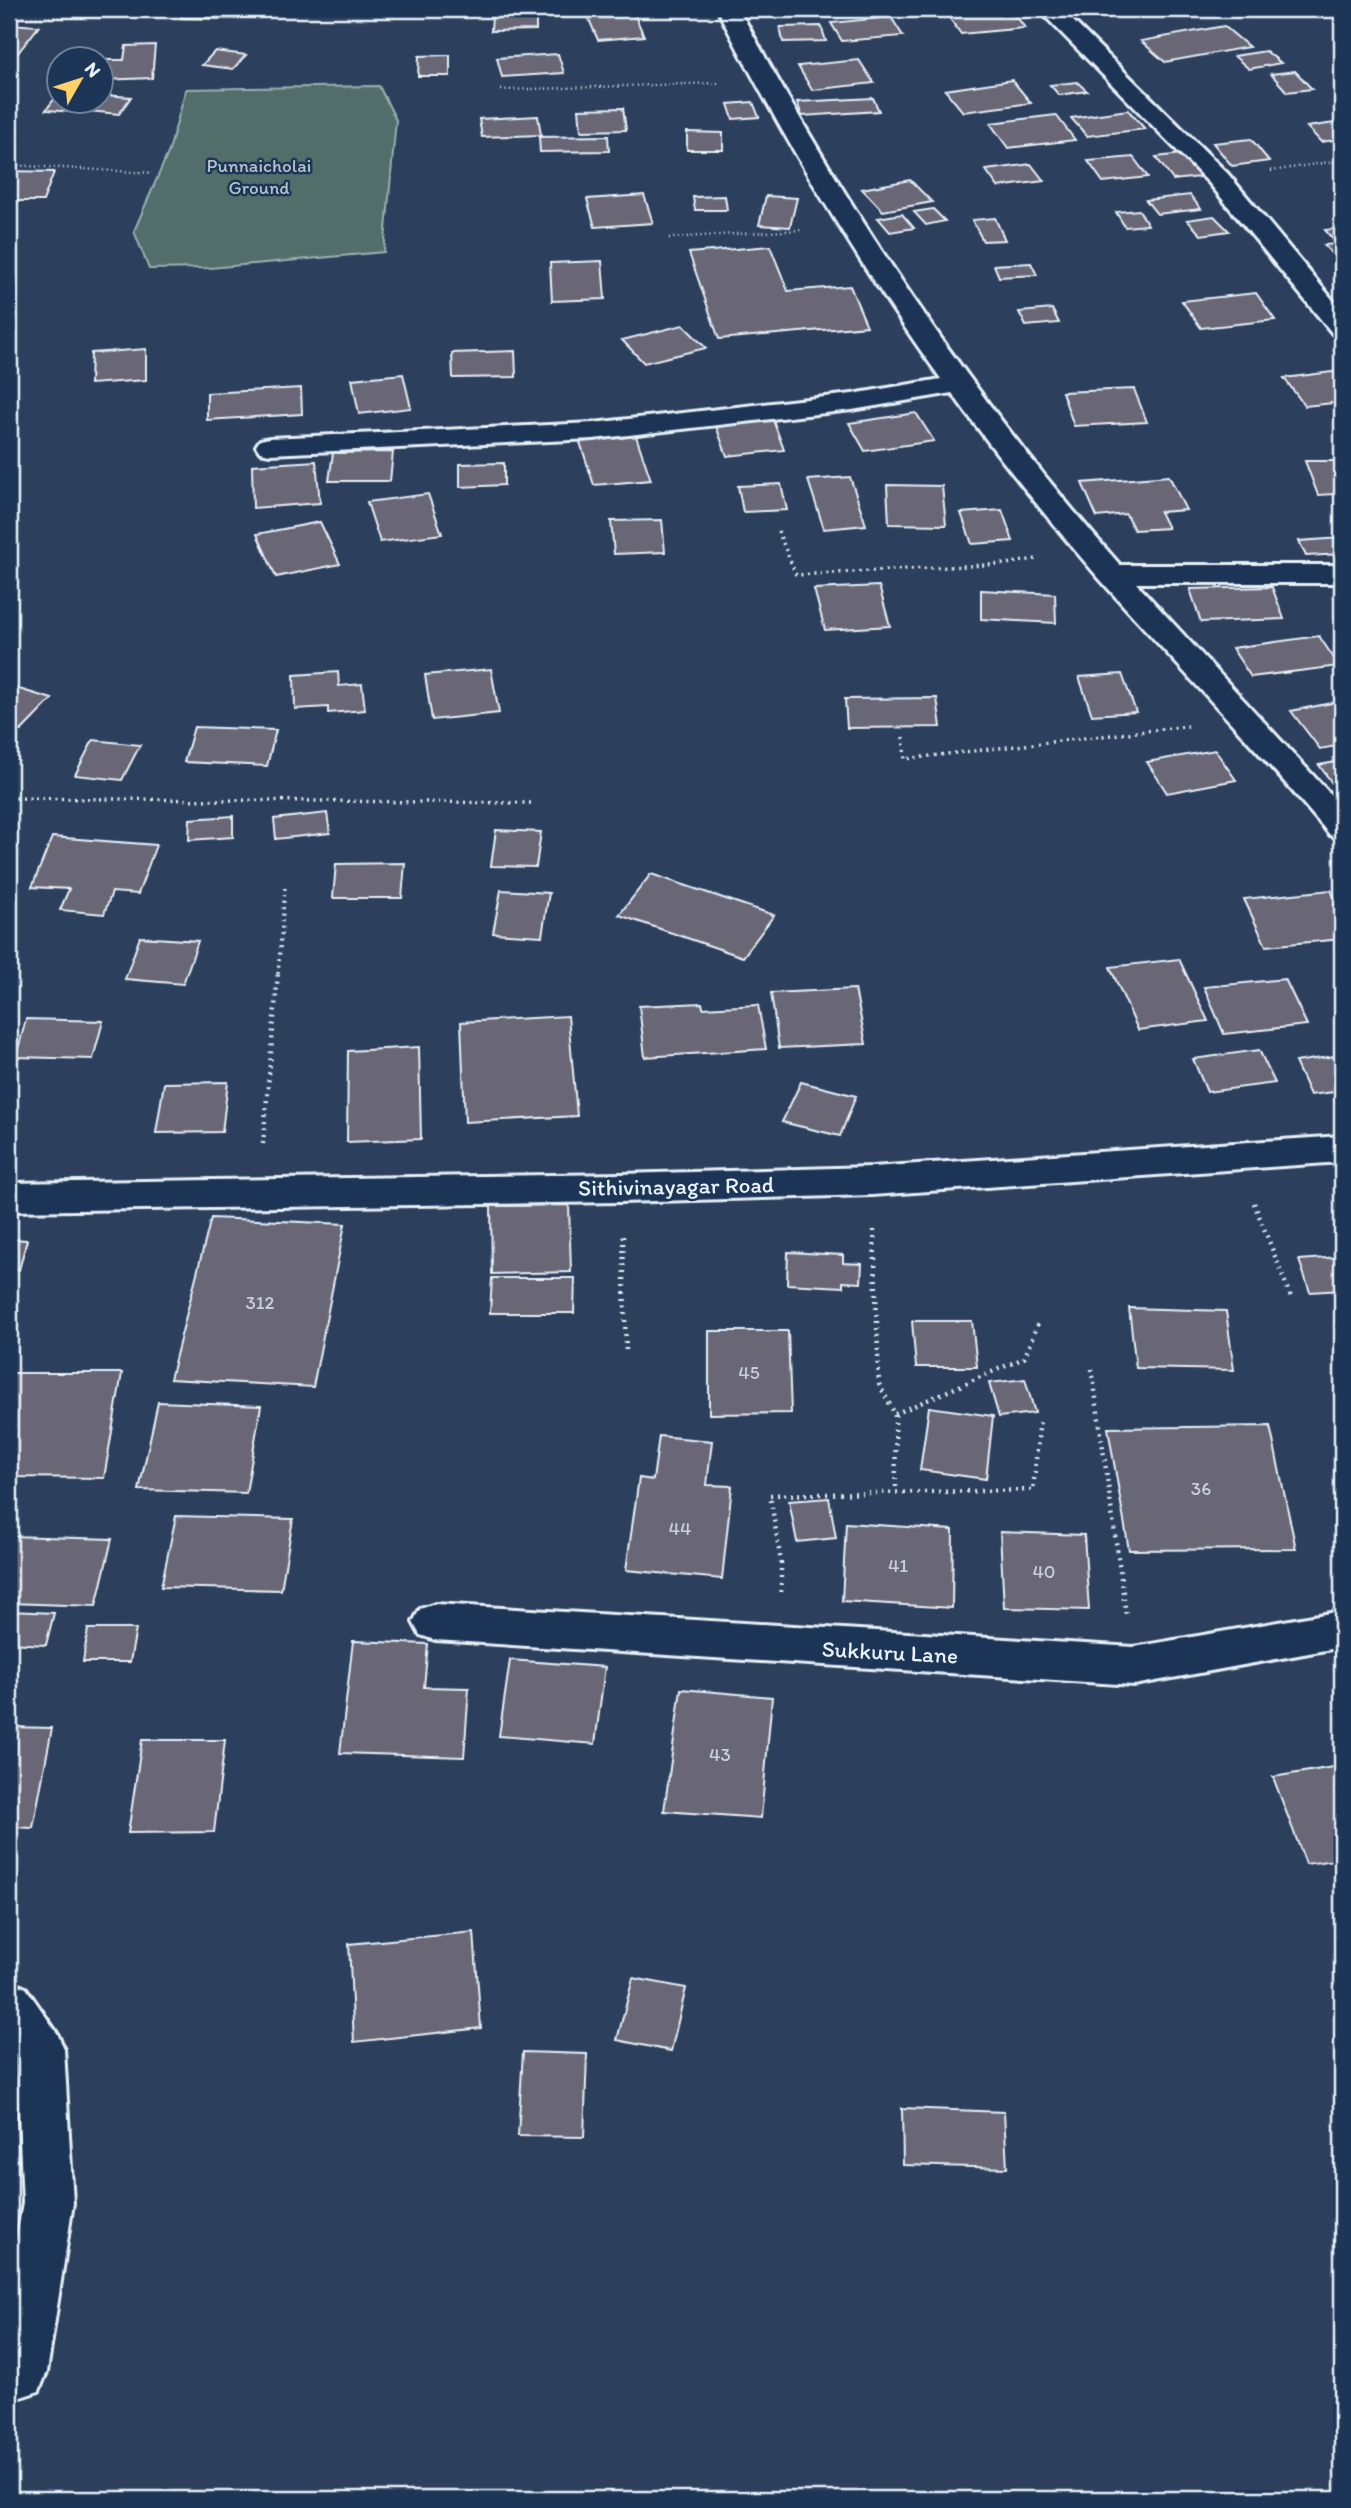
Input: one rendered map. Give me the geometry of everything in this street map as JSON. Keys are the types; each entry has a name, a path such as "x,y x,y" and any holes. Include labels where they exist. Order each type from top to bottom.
{"street":[{"path":"728,9 764,81 851,229 958,384 1092,551 1342,828"},
{"path":"1049,9 1219,179 1342,328"},
{"path":"270,446 593,431 852,402 958,384"},
{"path":"1114,574 1342,575"},
{"name":"Sithivinayagar Road","path":"9,1197 621,1188 873,1181 1342,1149"},
{"name":"Sukkuru Lane","path":"435,1622 781,1646 1134,1666 1342,1629"},
{"path":"9,2004 40,2049 48,2203 20,2372 9,2374"}],"path":[{"path":"9,18 165,18"},
{"path":"501,90 764,81"},
{"path":"1219,179 1342,160"},
{"path":"9,165 152,173"},
{"path":"668,238 851,229"},
{"path":"778,531 796,575 1005,564 1092,551"},
{"path":"903,737 905,759 1149,733 1244,717"},
{"path":"9,798 531,803"},
{"path":"259,1194 285,888"},
{"path":"1237,1158 1291,1297"},
{"path":"873,1181 879,1384 895,1414 895,1491"},
{"path":"621,1188 626,1354"},
{"path":"895,1414 1024,1358 1038,1323"},
{"path":"1091,1368 1134,1666"},
{"path":"781,1646 781,1562 770,1494 1033,1490 1040,1419"}],"green space":[{"name":"Punnaicholai Ground","path":"379,86 396,120 384,252 210,268 149,269 134,231 169,151 186,89"}],"building":[{"path":"184,9 241,9 238,19 181,18"},
{"path":"1011,9 1025,28 961,34 946,13"},
{"path":"633,11 644,36 598,40 587,15"},
{"path":"536,15 536,30 491,31 492,16"},
{"path":"891,17 903,36 842,41 831,23"},
{"path":"9,24 39,26 17,54 9,53"},
{"path":"821,26 826,41 783,42 780,27"},
{"path":"1224,26 1249,47 1165,62 1141,41"},
{"path":"155,45 152,78 116,79 116,60 124,60 126,46"},
{"path":"215,51 246,55 233,69 202,65"},
{"path":"1266,51 1281,63 1249,69 1234,56"},
{"path":"558,54 564,73 502,77 497,58"},
{"path":"450,55 450,76 418,76 419,56"},
{"path":"859,60 874,83 812,90 798,66"},
{"path":"1295,71 1312,89 1287,92 1271,74"},
{"path":"1012,80 1031,103 963,112 945,90"},
{"path":"1077,82 1087,91 1059,95 1050,85"},
{"path":"116,96 131,97 119,114 116,114"},
{"path":"873,98 879,111 802,116 797,102"},
{"path":"753,102 759,117 733,119 728,104"},
{"path":"623,108 626,130 581,131 579,109"},
{"path":"1128,110 1145,129 1087,136 1071,118"},
{"path":"1056,115 1075,140 1008,148 990,123"},
{"path":"538,116 541,135 482,137 479,119"},
{"path":"1342,122 1342,139 1321,142 1307,127"},
{"path":"687,132 723,133 723,150 687,150"},
{"path":"608,136 609,151 540,152 539,137"},
{"path":"1251,139 1269,161 1232,166 1213,143"},
{"path":"1182,154 1200,177 1173,180 1156,157"},
{"path":"1133,157 1148,177 1103,182 1088,161"},
{"path":"1031,164 1044,181 998,187 986,170"},
{"path":"9,171 54,172 43,201 9,201"},
{"path":"910,180 932,202 883,211 862,189"},
{"path":"644,195 653,223 595,227 587,199"},
{"path":"1190,195 1201,209 1157,214 1146,200"},
{"path":"725,196 727,210 695,210 693,197"},
{"path":"766,196 797,198 790,227 759,225"},
{"path":"933,209 945,221 926,225 914,212"},
{"path":"1139,210 1148,225 1125,227 1116,212"},
{"path":"902,214 914,228 890,232 878,218"},
{"path":"1214,216 1229,231 1201,235 1187,220"},
{"path":"995,218 1005,240 983,241 972,220"},
{"path":"1342,228 1342,260 1338,261 1324,245 1337,244 1325,230"},
{"path":"770,246 788,291 850,286 867,326 719,339 689,253"},
{"path":"602,261 605,299 552,301 550,263"},
{"path":"1031,263 1037,275 999,277 994,265"},
{"path":"1256,293 1275,320 1201,328 1182,301"},
{"path":"1052,309 1059,323 1026,326 1019,312"},
{"path":"683,325 706,348 644,363 622,340"},
{"path":"146,349 146,380 90,384 91,353"},
{"path":"515,351 516,377 453,378 452,353"},
{"path":"1340,371 1342,402 1305,406 1284,378"},
{"path":"403,374 411,408 359,414 352,379"},
{"path":"301,388 302,414 207,420 207,393"},
{"path":"1134,389 1147,422 1074,426 1062,392"},
{"path":"916,413 934,441 865,451 849,423"},
{"path":"773,420 784,450 727,456 716,426"},
{"path":"636,436 651,480 594,485 580,442"},
{"path":"393,452 390,481 329,481 333,453"},
{"path":"316,461 320,503 253,508 252,465"},
{"path":"1305,461 1342,461 1342,509 1335,494 1318,495"},
{"path":"504,463 504,485 460,487 460,464"},
{"path":"1169,476 1186,510 1160,512 1168,528 1134,530 1126,514 1097,517 1082,483"},
{"path":"850,477 866,525 824,529 808,480"},
{"path":"781,484 787,510 743,512 738,486"},
{"path":"887,485 942,486 946,525 889,524"},
{"path":"428,494 442,534 380,542 367,502"},
{"path":"1002,510 1013,541 972,544 961,513"},
{"path":"662,520 665,552 614,554 611,521"},
{"path":"320,522 340,564 276,577 257,534"},
{"path":"1342,538 1342,554 1306,556 1299,541"},
{"path":"879,586 890,626 825,630 814,589"},
{"path":"1272,587 1284,619 1201,622 1190,589"},
{"path":"981,590 1055,594 1056,623 981,619"},
{"path":"1319,636 1339,666 1251,677 1232,648"},
{"path":"491,669 499,713 432,720 425,675"},
{"path":"338,672 339,686 362,684 365,710 328,713 328,707 295,709 294,675"},
{"path":"1122,674 1136,712 1092,715 1079,677"},
{"path":"9,686 52,699 21,731 9,727"},
{"path":"937,698 941,727 847,728 845,699"},
{"path":"1342,701 1342,745 1320,749 1291,711"},
{"path":"194,727 276,730 267,766 184,762"},
{"path":"93,740 140,745 122,780 75,775"},
{"path":"1215,750 1236,780 1167,793 1147,762"},
{"path":"1342,761 1342,781 1332,783 1319,765"},
{"path":"327,813 330,833 276,839 274,819"},
{"path":"233,816 233,837 189,840 190,819"},
{"path":"496,830 541,832 536,867 491,866"},
{"path":"52,837 156,845 138,894 112,892 104,914 60,910 69,889 32,887"},
{"path":"405,863 402,898 333,898 336,864"},
{"path":"651,874 774,915 743,957 619,915"},
{"path":"501,890 549,893 542,936 493,933"},
{"path":"1331,890 1342,914 1342,939 1266,946 1244,899"},
{"path":"140,937 198,941 183,984 125,979"},
{"path":"1179,959 1208,1021 1138,1030 1110,967"},
{"path":"1285,979 1307,1025 1224,1034 1204,987"},
{"path":"855,989 866,1044 779,1048 771,993"},
{"path":"702,1003 703,1008 758,1005 766,1049 645,1057 639,1006"},
{"path":"568,1016 577,1116 465,1122 461,1022"},
{"path":"26,1019 103,1021 93,1059 16,1057"},
{"path":"419,1047 421,1139 347,1142 348,1051"},
{"path":"1259,1050 1275,1083 1207,1092 1193,1059"},
{"path":"1342,1055 1342,1091 1310,1095 1295,1062"},
{"path":"228,1082 222,1132 156,1133 164,1083"},
{"path":"801,1082 856,1096 840,1136 782,1122"},
{"path":"569,1205 571,1272 492,1274 491,1206"},
{"path":"211,1218 345,1224 313,1387 170,1379"},
{"path":"9,1239 27,1240 19,1270 9,1269"},
{"path":"788,1252 843,1255 843,1263 862,1264 861,1283 843,1282 843,1287 787,1284"},
{"path":"1340,1257 1342,1290 1310,1292 1299,1260"},
{"path":"492,1278 575,1278 574,1313 490,1313"},
{"path":"1129,1308 1226,1311 1234,1370 1136,1368"},
{"path":"912,1321 972,1321 977,1367 916,1367"},
{"path":"709,1331 788,1331 791,1413 709,1414"},
{"path":"9,1373 122,1373 104,1478 9,1477"},
{"path":"1025,1379 1035,1413 999,1417 989,1383"},
{"path":"158,1402 261,1406 246,1493 139,1490"},
{"path":"929,1407 993,1416 986,1479 920,1470"},
{"path":"1270,1426 1296,1549 1129,1550 1108,1428"},
{"path":"659,1436 712,1441 707,1485 732,1486 722,1579 626,1570 639,1478 653,1480"},
{"path":"829,1498 836,1538 797,1542 789,1501"},
{"path":"176,1516 293,1519 281,1590 161,1587"},
{"path":"846,1523 953,1530 952,1608 842,1601"},
{"path":"1000,1532 1084,1535 1089,1610 1004,1608"},
{"path":"9,1536 112,1539 96,1606 9,1603"},
{"path":"9,1611 54,1613 46,1645 9,1643"},
{"path":"88,1629 136,1629 130,1662 83,1662"},
{"path":"353,1641 428,1644 424,1687 469,1688 464,1757 340,1753"},
{"path":"510,1660 605,1667 595,1744 499,1736"},
{"path":"681,1689 772,1697 761,1818 664,1811"},
{"path":"9,1727 52,1728 33,1828 9,1827"},
{"path":"142,1740 225,1740 214,1832 128,1833"},
{"path":"1340,1766 1342,1859 1306,1864 1273,1777"},
{"path":"474,1932 481,2028 354,2042 349,1944"},
{"path":"633,1978 686,1988 671,2051 617,2040"},
{"path":"523,2052 587,2054 584,2137 518,2136"},
{"path":"902,2108 1004,2112 1007,2168 903,2165"}]}
